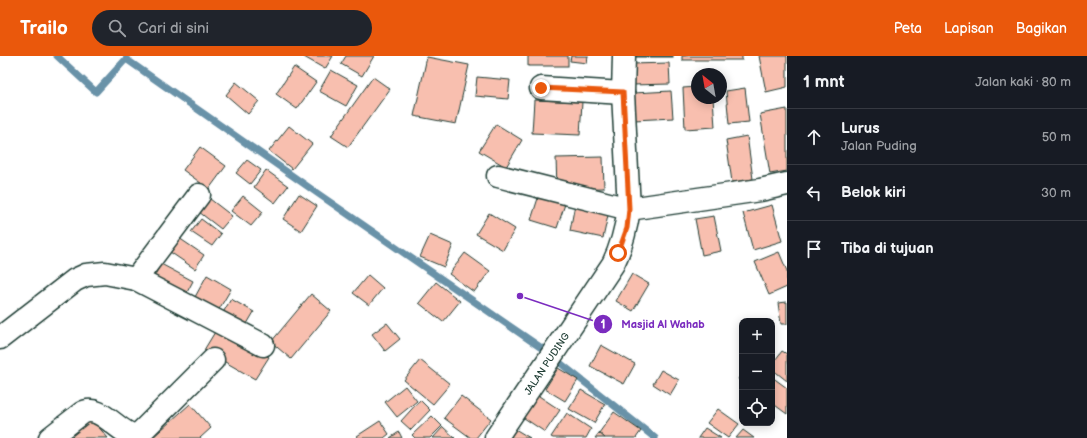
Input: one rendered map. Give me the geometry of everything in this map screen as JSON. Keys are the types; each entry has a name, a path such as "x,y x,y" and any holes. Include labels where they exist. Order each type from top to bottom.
{"street":[{"name":"JALAN PUDING","path":"496,438 613,264 627,228 629,209 623,92 624,56"},
{"path":"541,88 623,92"},
{"path":"498,176 629,209 760,190 787,184"},
{"path":"136,279 199,195"},
{"path":"0,338 75,280 86,275 105,273 136,279 262,345"},
{"path":"50,438 82,413 90,410 99,414 131,435 138,435 213,360"}],"building":[{"path":"304,56 333,56 325,69"},
{"path":"346,56 374,56 362,76 341,64"},
{"path":"528,56 568,56 568,66 528,66"},
{"path":"571,56 588,56 587,63 570,61"},
{"path":"673,56 673,57 631,57"},
{"path":"682,56 742,56 742,60 682,60"},
{"path":"759,56 787,56 787,87 766,92"},
{"path":"427,57 469,65 456,124 414,116"},
{"path":"669,63 670,84 632,85 632,64"},
{"path":"294,67 316,82 297,109 276,94"},
{"path":"331,70 358,85 346,106 319,91"},
{"path":"373,77 390,89 348,147 331,136"},
{"path":"477,77 510,80 508,99 475,96"},
{"path":"236,82 259,101 248,114 226,95"},
{"path":"691,87 691,104 713,104 715,127 685,129 683,88"},
{"path":"745,88 749,122 729,124 727,91"},
{"path":"671,91 673,118 634,120 633,93"},
{"path":"534,100 582,102 580,135 532,133"},
{"path":"787,109 787,171 770,174 760,114"},
{"path":"496,124 522,140 506,167 479,151"},
{"path":"289,126 312,144 292,169 269,151"},
{"path":"747,136 753,179 732,182 726,140"},
{"path":"200,147 226,166 209,189 183,170"},
{"path":"603,157 604,188 557,189 556,158"},
{"path":"247,160 261,170 250,184 236,173"},
{"path":"266,170 288,186 275,203 254,187"},
{"path":"540,192 566,201 557,228 531,220"},
{"path":"299,194 317,206 301,231 283,219"},
{"path":"243,196 263,212 251,226 231,211"},
{"path":"210,199 232,216 221,229 199,212"},
{"path":"575,204 609,211 603,238 570,231"},
{"path":"772,205 782,241 753,250 743,213"},
{"path":"489,213 515,229 503,250 476,234"},
{"path":"714,216 721,251 702,255 695,219"},
{"path":"201,219 221,234 212,246 191,232"},
{"path":"430,235 453,245 444,267 420,257"},
{"path":"179,238 204,255 195,269 170,252"},
{"path":"779,252 787,271 787,287 769,295 755,262"},
{"path":"465,253 490,271 474,292 449,274"},
{"path":"161,264 193,281 184,298 152,280"},
{"path":"632,274 649,284 633,311 616,301"},
{"path":"207,275 231,289 218,311 195,297"},
{"path":"368,275 383,288 369,305 353,293"},
{"path":"436,282 460,301 443,322 419,303"},
{"path":"311,294 331,311 291,359 271,342"},
{"path":"231,299 254,312 244,329 221,316"},
{"path":"787,302 787,324 781,324 778,303"},
{"path":"387,323 400,339 385,351 372,334"},
{"path":"218,327 269,357 255,379 204,350"},
{"path":"601,345 635,364 624,384 590,366"},
{"path":"782,351 787,354 787,381 775,371 775,360"},
{"path":"420,360 450,384 433,404 404,380"},
{"path":"558,368 578,380 565,401 545,389"},
{"path":"661,370 679,380 670,395 653,384"},
{"path":"775,379 787,388 787,414 775,405"},
{"path":"405,386 417,401 397,417 385,402"},
{"path":"581,390 605,404 594,423 569,409"},
{"path":"536,394 560,410 545,432 521,416"},
{"path":"461,396 491,419 476,438 471,438 444,418"},
{"path":"420,400 430,410 411,430 401,421"},
{"path":"190,404 211,428 200,438 152,438"},
{"path":"718,409 739,424 728,438 707,423"},
{"path":"614,412 641,431 636,438 605,438 599,433"},
{"path":"567,413 591,429 586,438 551,437"},
{"path":"432,416 442,426 430,438 415,438 412,435"},
{"path":"90,417 108,438 65,438"},
{"path":"380,421 389,434 384,438 358,438 357,436"},
{"path":"510,426 530,438 503,438"},
{"path":"443,427 455,438 433,438"},
{"path":"705,428 721,438 698,438"},
{"path":"743,430 754,438 736,438"},
{"path":"399,432 402,438 390,438"},
{"path":"599,433 605,438 595,438"}],"waterway":[{"path":"57,56 96,92 126,59 540,347 655,438"}],"place":[{"name":"Masjid Al Wahab","path":"520,296"}],"route":[{"path":"541,88 623,92 629,209 627,228 618,253"}]}
